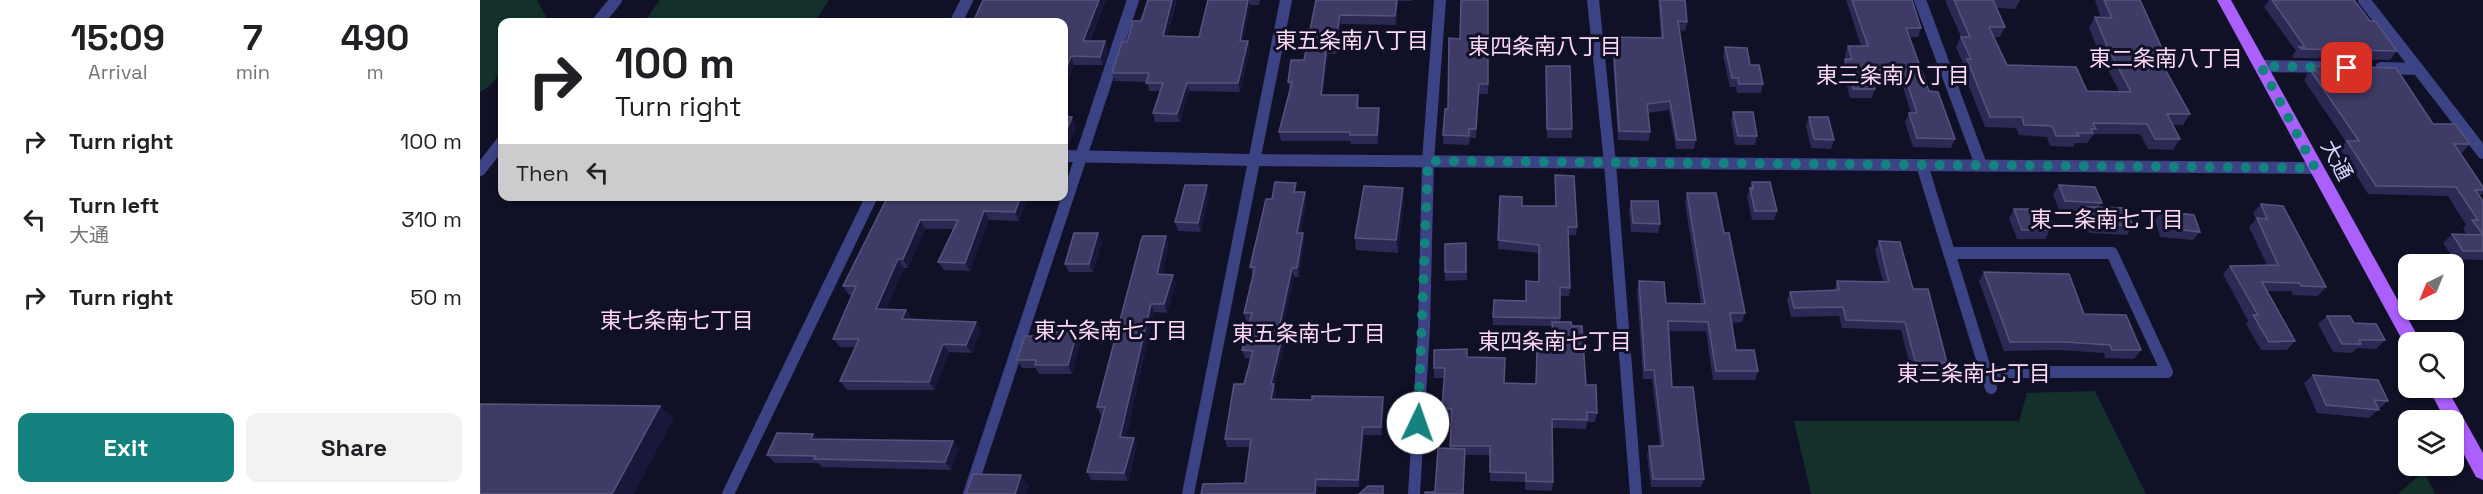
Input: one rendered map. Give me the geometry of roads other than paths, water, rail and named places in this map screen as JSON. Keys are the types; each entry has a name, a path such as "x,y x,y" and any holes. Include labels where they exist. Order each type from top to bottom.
{"main road":[{"name":"大通","path":"2224,0 2406,332"},
{"path":"2443,398 2483,471"}],"street":[{"path":"601,18 616,0"},
{"path":"958,18 967,0"},
{"path":"1068,193 1133,0"},
{"path":"1188,494 1286,0"},
{"path":"1414,494 1424,328 1428,161 1440,0"},
{"path":"1593,0 1610,163 1636,494"},
{"path":"1920,0 1981,165"},
{"path":"2364,0 2483,153"},
{"path":"2261,66 2335,67"},
{"path":"2371,68 2418,69"},
{"path":"480,170 498,147"},
{"path":"1068,156 1253,160 2315,168"},
{"path":"1922,165 1991,388"},
{"path":"728,494 870,201"},
{"path":"969,494 1066,201"},
{"path":"1949,253 2112,253 2168,372 1987,372"}],"district":[{"name":"東五条南八丁目","path":"1352,40"},
{"name":"東四条南八丁目","path":"1545,46"},
{"name":"東二条南八丁目","path":"2166,58"},
{"name":"東三条南八丁目","path":"1893,75"},
{"name":"東二条南七丁目","path":"2107,219"},
{"name":"東七条南七丁目","path":"677,320"},
{"name":"東六条南七丁目","path":"1111,330"},
{"name":"東五条南七丁目","path":"1309,333"},
{"name":"東四条南七丁目","path":"1555,341"},
{"name":"東三条南七丁目","path":"1974,373"}]}
